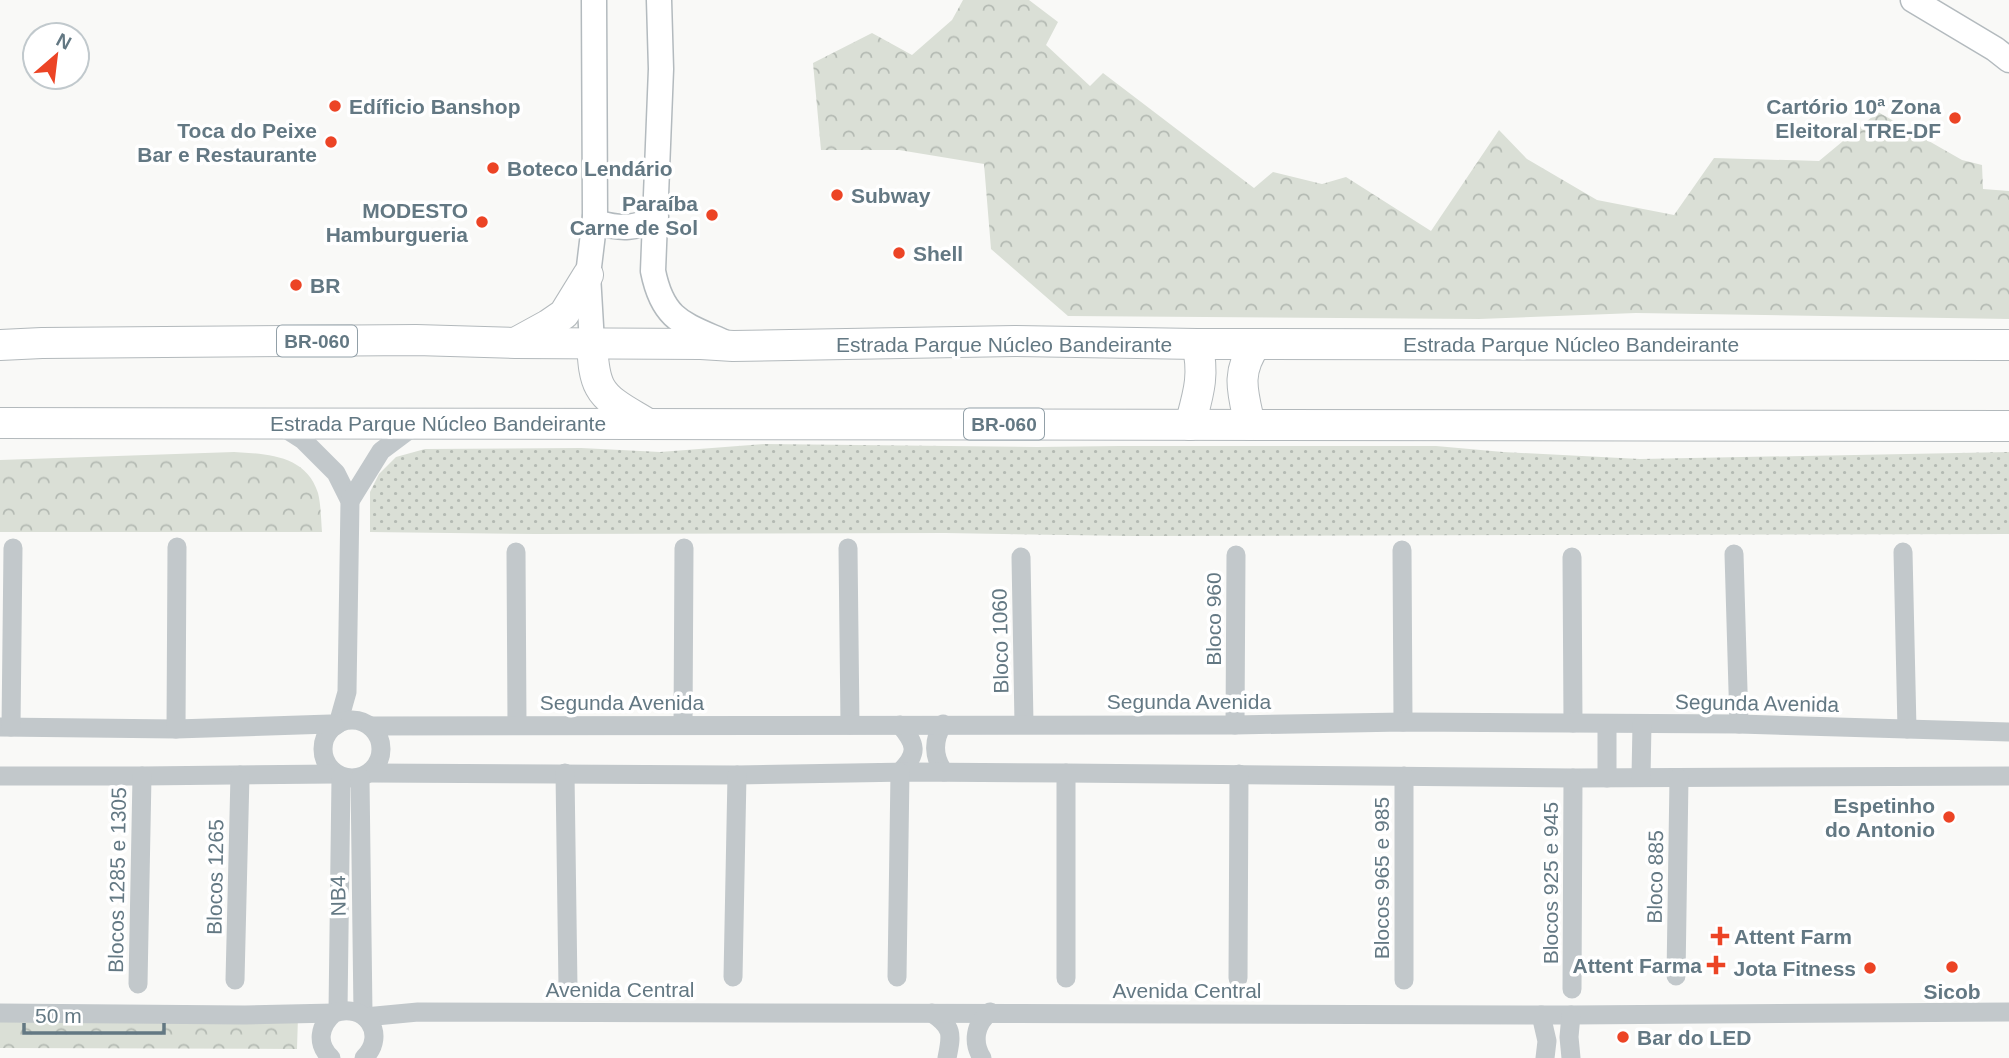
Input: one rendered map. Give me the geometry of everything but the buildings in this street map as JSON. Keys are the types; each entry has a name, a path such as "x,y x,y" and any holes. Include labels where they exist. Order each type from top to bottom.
{"highway":[{"path":"515,343 564,314 588,275"},
{"name":"Estrada Parque Núcleo Bandeirante","path":"0,345 416,340 733,346 1015,341 1197,344 2009,345"},
{"path":"592,343 600,388 611,400 648,424"},
{"path":"1190,425 1202,375 1197,344"},
{"path":"1250,425 1241,385 1243,370 1256,344"},
{"name":"Estrada Parque Núcleo Bandeirante","path":"0,423 2009,426"}],"main road":[{"path":"592,343 588,275 595,217 594,0"},
{"path":"659,0 661,69 653,271 657,292 669,313 684,324 733,346"},
{"path":"1913,0 2009,60"},
{"path":"595,217 599,223 627,228 638,227 656,217"}],"street":[{"path":"277,423 303,440 336,473 349,501 347,692 337,725 324,740 323,750 329,767 351,775 377,765 381,744 377,734 367,724 347,692"},
{"path":"349,501 381,451 418,423"},
{"path":"176,729 177,547"},
{"path":"13,548 5,727 176,729 337,725 351,720 367,724"},
{"path":"683,725 684,548"},
{"path":"848,548 850,725"},
{"path":"1402,550 1403,722"},
{"path":"516,552 517,725"},
{"path":"1903,552 1906,729"},
{"path":"1734,554 1739,724"},
{"name":"Bloco 960","path":"1235,725 1236,555"},
{"name":"Bloco 1060","path":"1021,557 1024,724"},
{"path":"1572,558 1573,723"},
{"name":"Segunda Avenida","path":"367,724 1235,725 1403,722 1739,724 2009,732"},
{"path":"897,977 900,772 912,758 913,749 911,738 900,724"},
{"path":"943,724 937,734 936,757 944,772"},
{"path":"1606,778 1607,724"},
{"path":"1641,777 1642,724"},
{"path":"0,776 565,773 737,775 900,772 1573,778 2009,776"},
{"path":"565,773 568,988"},
{"path":"1066,773 1066,978"},
{"path":"1238,978 1239,774"},
{"name":"Blocos 1265","path":"235,980 240,775"},
{"name":"NB4","path":"336,1012 351,775"},
{"name":"NB4","path":"351,775 364,1016 373,1027 374,1035 370,1051 364,1058"},
{"path":"733,977 737,775"},
{"name":"Blocos 1285 e 1305","path":"138,984 142,776"},
{"name":"Blocos 965 e 985","path":"1404,776 1404,981"},
{"name":"Blocos 925 e 945","path":"1572,989 1573,778"},
{"name":"Bloco 885","path":"1676,976 1679,778"},
{"name":"Avenida Central","path":"336,1012 353,1011 364,1016 418,1012 1572,1015 2009,1012"},
{"path":"0,1013 336,1012"},
{"path":"331,1058 323,1048 321,1032 323,1025 336,1012"},
{"path":"982,1058 977,1050 978,1027 981,1019 990,1012"},
{"path":"932,1013 944,1021 950,1030 947,1058"},
{"path":"1541,1014 1547,1041 1545,1058"},
{"path":"1571,1058 1569,1037 1572,1015"}],"green space":[{"path":"963,0 1029,0 1058,22 1046,45 1090,86 1103,73 1254,188 1273,172 1322,184 1346,177 1431,231 1499,130 1527,159 1597,200 1674,215 1714,158 1819,161 1878,112 1962,160 1982,165 1983,189 2009,191 2009,319 1636,313 1479,319 1068,316 991,249 984,164 899,150 821,150 813,63 872,33 912,55 952,20"},
{"path":"764,444 1037,447 1436,446 1640,459 2009,452 2009,534 1133,536 370,532 370,492 379,474 396,457 425,449 581,448 660,452"},
{"path":"234,452 284,459 304,471 318,493 322,532 0,532 0,460"},
{"path":"0,1016 298,1016 297,1049 0,1048"}],"place":[{"name":"Edíficio Banshop","path":"335,106"},
{"name":"Cartório 10ª Zona Eleitoral TRE-DF","path":"1955,118"},
{"name":"Toca do Peixe Bar e Restaurante","path":"331,142"},
{"name":"Boteco Lendário","path":"493,168"},
{"name":"Subway","path":"837,195"},
{"name":"Paraíba Carne de Sol","path":"712,215"},
{"name":"MODESTO Hamburgueria","path":"482,222"},
{"name":"Shell","path":"899,253"},
{"name":"BR","path":"296,285"},
{"name":"Espetinho do Antonio","path":"1949,817"},
{"name":"Attent Farm","path":"1720,936"},
{"name":"Attent Farma","path":"1716,965"},
{"name":"Sicob","path":"1952,967"},
{"name":"Jota Fitness","path":"1870,968"},
{"name":"Bar do LED","path":"1623,1037"}]}
